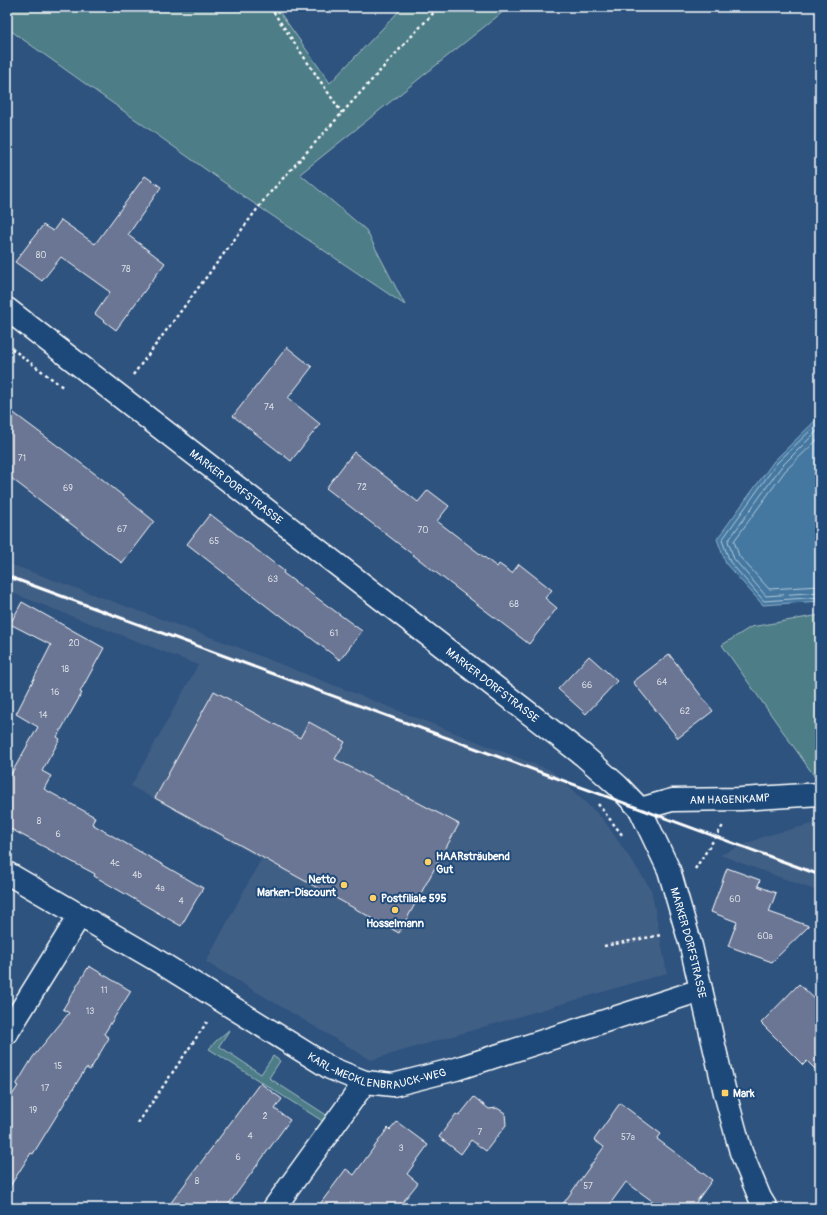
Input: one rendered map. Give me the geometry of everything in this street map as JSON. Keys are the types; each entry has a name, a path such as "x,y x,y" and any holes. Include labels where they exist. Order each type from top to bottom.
{"street":[{"name":"MARKER DORFSTRASSE","path":"7,309 583,755 618,786 640,809 669,870 691,946 741,1152 760,1198 766,1208"},
{"name":"AM HAGENKAMP","path":"640,809 672,800 820,794"},
{"name":"KARL-MECKLENBRAUCK-WEG","path":"7,873 154,958 330,1068 365,1082 393,1085 456,1069 701,990"},
{"path":"7,1034 80,916"},
{"path":"274,1208 365,1082"}],"path":[{"path":"270,7 342,112"},
{"path":"118,394 267,196 439,7"},
{"path":"7,346 64,388"},
{"path":"694,871 742,798"},
{"path":"595,801 623,837"},
{"path":"604,946 664,934"},
{"path":"138,1123 222,1001"}],"shaded area":[{"path":"7,563 232,645 552,771 603,819 651,889 667,973 371,1060 206,962 261,859 131,786 198,665 7,591"},
{"path":"820,822 820,892 720,855 765,836"}],"green space":[{"path":"7,7 276,7 330,83 403,7 509,7 300,174 366,230 405,305 243,196 7,28"},
{"path":"820,615 820,776 815,777 722,645 751,627"},
{"path":"230,1029 219,1046 261,1074 273,1056 280,1061 269,1078 328,1116 324,1122 209,1049"}],"water":[{"path":"820,416 820,601 763,605 726,564 717,539 774,461"}],"building":[{"path":"145,176 161,187 128,235 165,263 116,330 95,314 110,292 61,257 42,281 15,262 43,225 53,231 61,220 95,244"},
{"path":"287,347 312,367 288,398 320,424 291,461 233,416"},
{"path":"7,408 102,479 154,521 122,563 7,475"},
{"path":"354,452 418,502 428,490 449,506 437,521 497,567 499,564 512,573 519,564 552,590 545,598 557,608 529,644 326,488"},
{"path":"210,514 284,571 283,573 362,631 340,660 279,614 278,615 187,544"},
{"path":"22,602 104,648 80,692 82,693 57,737 60,739 42,771 51,776 44,789 95,817 92,824 203,888 181,926 94,876 95,874 7,827 7,781 38,727 16,714 51,645 10,624"},
{"path":"669,654 713,711 678,738 633,682"},
{"path":"589,656 617,681 586,714 558,689"},
{"path":"214,691 300,738 309,722 345,742 335,759 459,824 399,933 155,798"},
{"path":"727,868 760,880 758,886 776,893 769,912 809,926 772,962 728,946 737,922 711,912"},
{"path":"89,966 131,991 104,1034 109,1038 90,1070 86,1068 33,1154 31,1153 7,1191 7,1103 18,1086 16,1085 33,1057 69,1013 63,1009"},
{"path":"799,984 820,1004 820,1074 807,1061 803,1065 761,1023"},
{"path":"260,1083 282,1099 275,1109 290,1120 226,1208 167,1208"},
{"path":"474,1097 489,1109 497,1108 505,1113 506,1125 486,1151 471,1140 461,1154 439,1137 456,1114 459,1116"},
{"path":"620,1103 661,1134 657,1139 712,1180 692,1208 662,1208 626,1182 607,1208 560,1208 604,1147 594,1140"},
{"path":"397,1122 428,1145 407,1174 418,1183 398,1208 317,1208 346,1169 354,1175 388,1128 390,1130"}],"railway":[{"path":"7,576 820,875"}],"place":[{"name":"HAARsträubend Gut","path":"428,862"},
{"name":"Netto Marken-Discount","path":"344,885"},
{"name":"Postfiliale 595","path":"373,898"},
{"name":"Hosselmann","path":"395,910"},
{"name":"Mark","path":"725,1093"}]}
